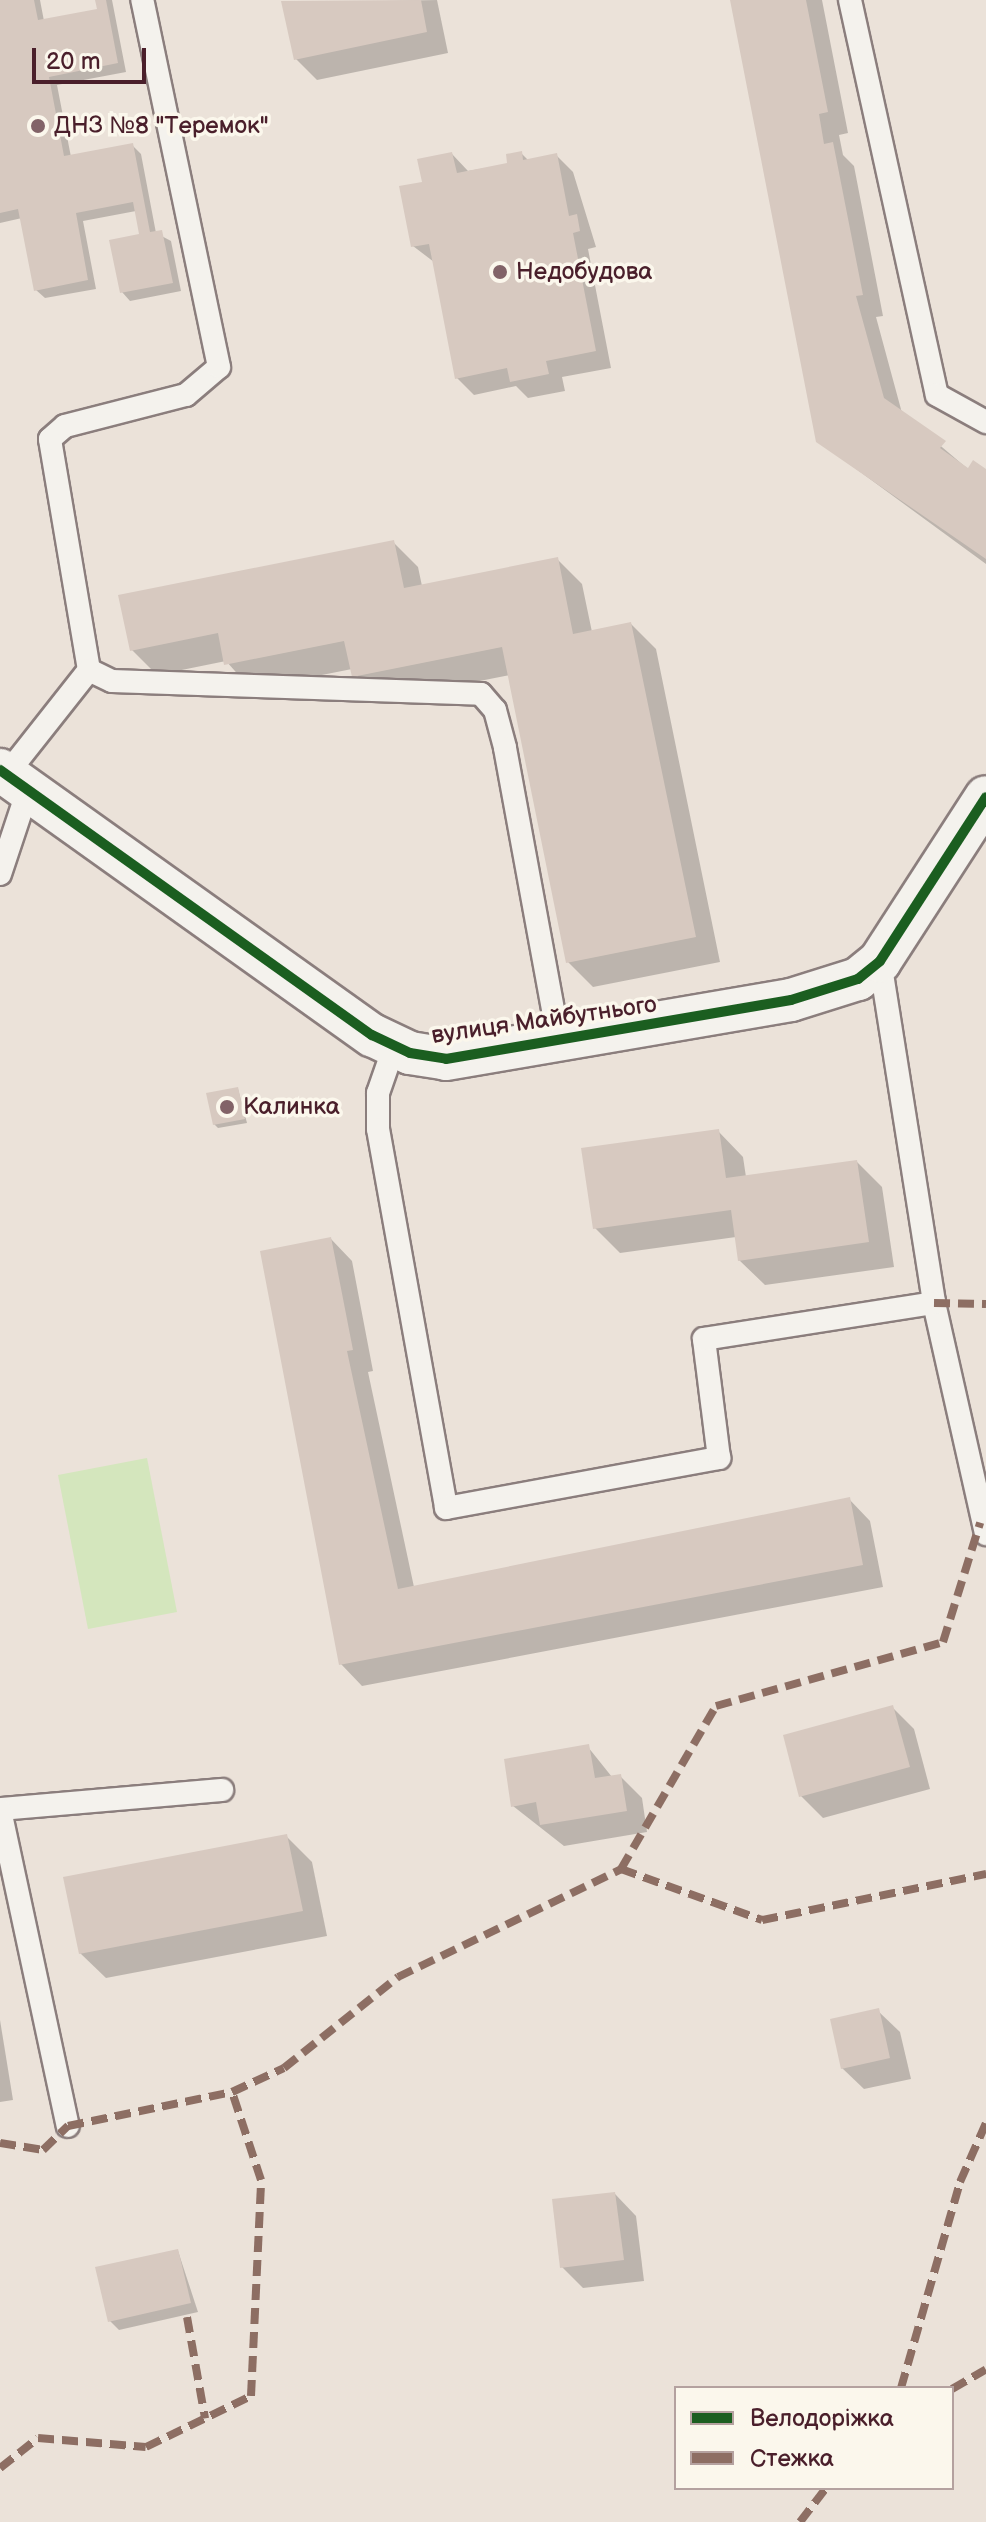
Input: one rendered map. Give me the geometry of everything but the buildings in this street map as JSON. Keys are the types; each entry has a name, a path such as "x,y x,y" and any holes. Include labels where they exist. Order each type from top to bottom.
{"street":[{"name":"вулиця Майбутнього","path":"11,778 394,1047 446,1059 559,1043 791,1000 842,986 880,961 986,797"}],"lane":[{"path":"0,874 11,778 89,670 50,439 74,423 186,395 219,367 142,0"},
{"path":"850,0 937,395 986,422"},
{"path":"89,670 112,681 481,694 502,736 559,1043"},
{"path":"880,961 934,1303 986,1534"},
{"path":"394,1047 378,1093 378,1129 446,1508 719,1458 704,1339 934,1303"},
{"path":"68,2126 0,1809 222,1790"}],"green space":[{"path":"147,1458 177,1612 88,1629 58,1475"}],"marked path":[{"path":"934,1303 986,1304"},
{"path":"0,2143 43,2150 68,2126 232,2092 284,2068 398,1977 621,1869 716,1706 943,1642 980,1523"},
{"path":"621,1869 762,1920 986,1874"},
{"path":"0,2468 38,2438 146,2447 251,2396 261,2180 232,2092"},
{"path":"902,2386 960,2182 986,2123"},
{"path":"187,2317 205,2418"},
{"path":"954,2388 986,2369"},
{"path":"800,2522 824,2490"}],"cycle path":[{"path":"0,770 372,1035 410,1053 446,1059 791,1000 858,979 880,961 986,797"}],"place":[{"name":"ДНЗ №8 \"Теремок\"","path":"38,126"},
{"name":"Недобудова","path":"500,272"},
{"name":"Калинка","path":"227,1107"}]}
